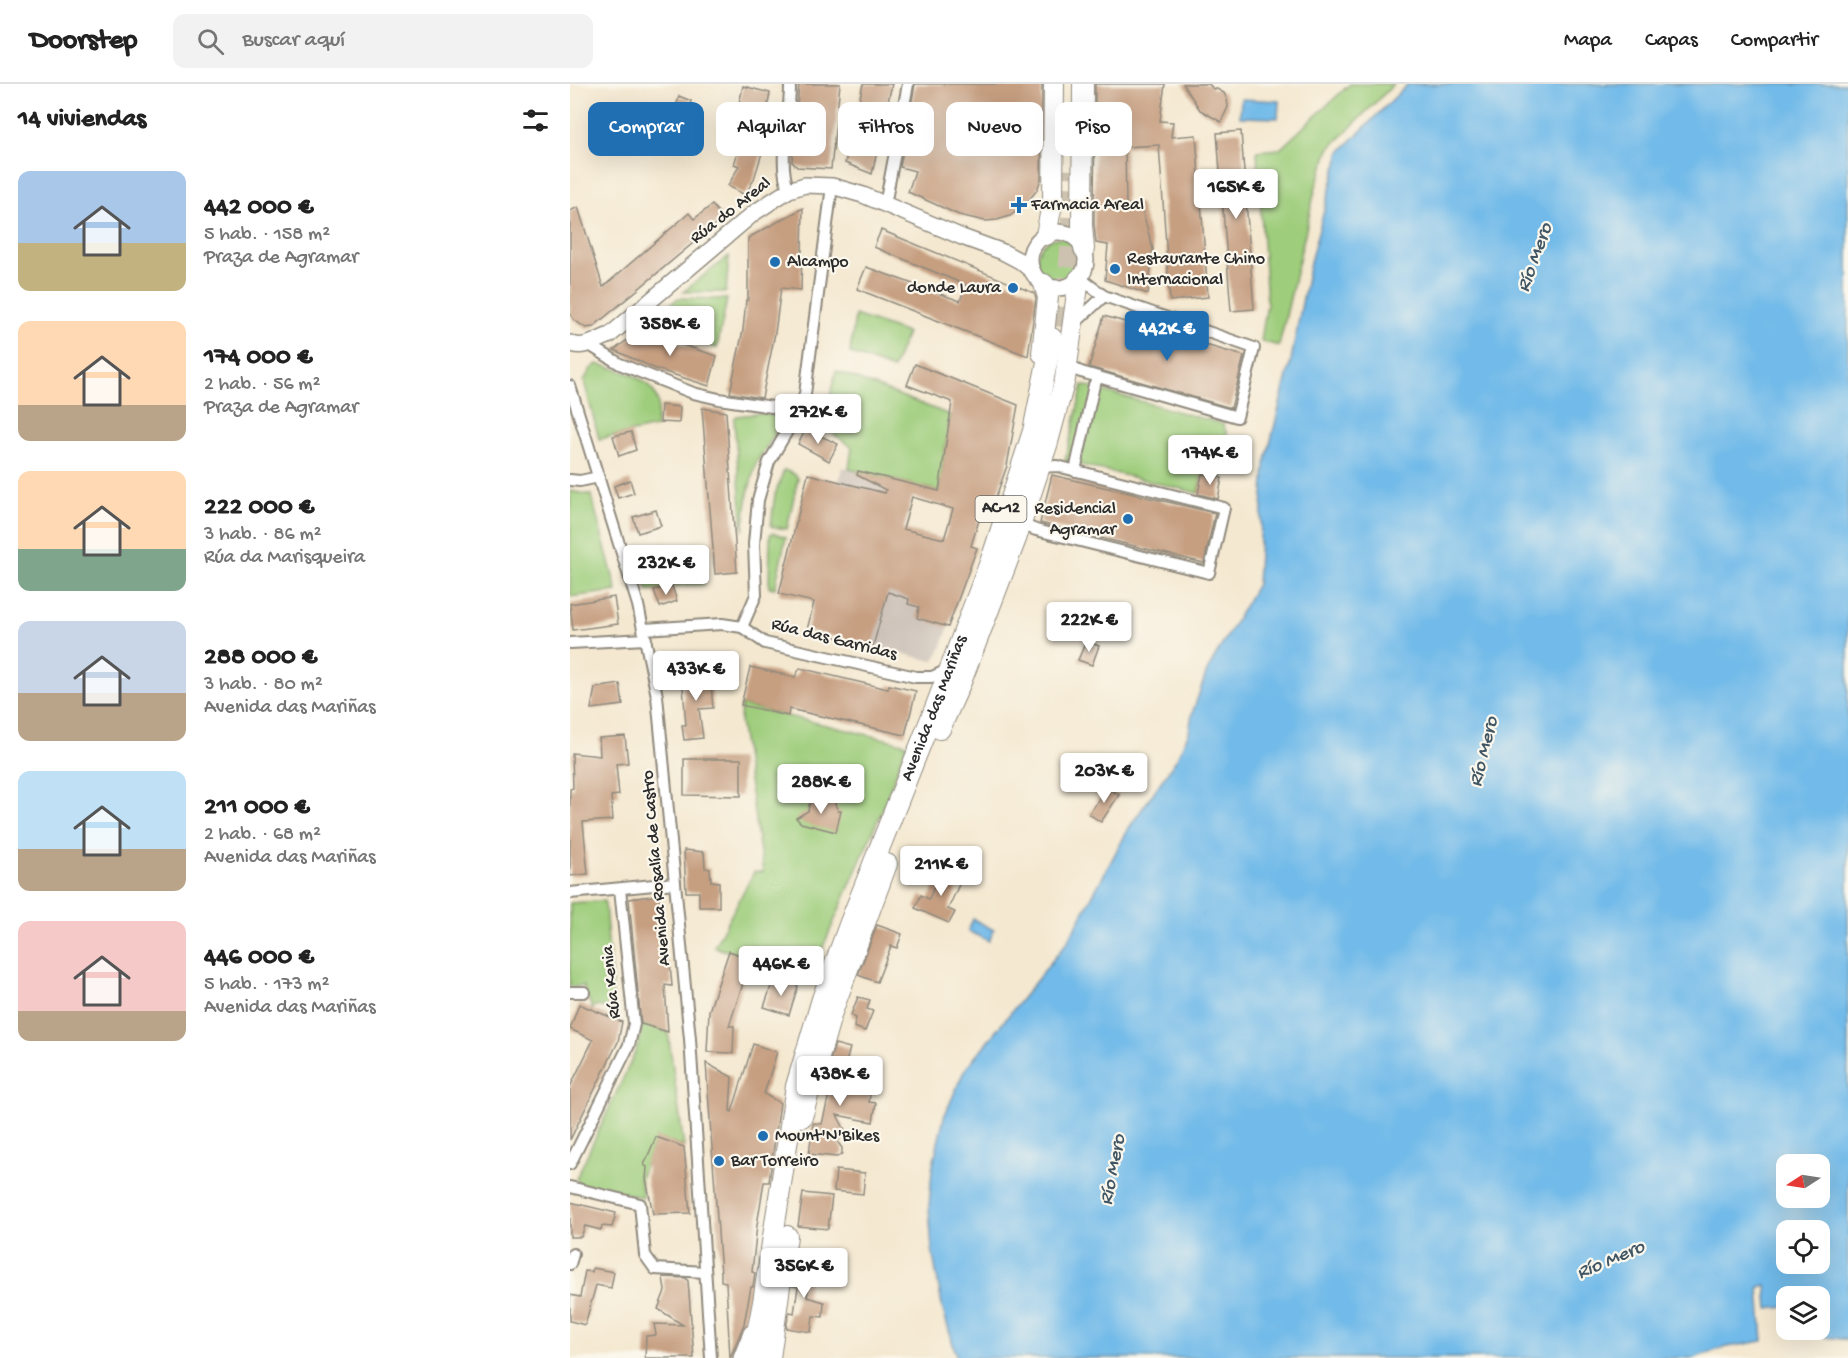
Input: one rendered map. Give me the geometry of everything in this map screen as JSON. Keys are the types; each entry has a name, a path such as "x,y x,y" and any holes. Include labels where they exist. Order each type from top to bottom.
{"highway":[{"path":"1040,240 1053,199 1054,84"},
{"path":"1061,84 1067,170 1073,84"},
{"path":"1083,84 1082,225 1084,249"},
{"name":"AC-12","path":"927,728 1024,441 1044,339 1048,297 1039,278"},
{"name":"AC-12","path":"930,751 962,682 1016,539 1040,467 1059,404 1069,360 1063,334 1079,278"},
{"name":"Avenida das Mariñas","path":"752,1358 763,1302 796,1086 822,999 983,582 1021,471 1063,334"},
{"name":"Avenida das Mariñas","path":"770,1358 802,1116 832,1012 1020,505 1042,435 1063,334"}],"street":[{"path":"789,190 785,181 784,165 790,84"},
{"path":"885,205 909,84"},
{"name":"Rúa do Areal","path":"588,344 609,335 754,213 789,190 805,185 832,186 863,195 962,237 1004,252 1020,261 1039,278"},
{"path":"742,627 756,594 754,544 758,501 769,462 799,411 805,394 832,186"},
{"path":"1004,252 1014,253 1025,250 1040,240 1057,232 1068,233 1078,240 1084,249 1086,265 1079,278 1064,287 1053,288 1039,278 1030,258 1040,240"},
{"path":"1069,360 1076,370 1098,378 1237,417 1254,348 1104,296 1079,278"},
{"path":"1063,334 1104,296"},
{"path":"570,343 576,346 588,344 620,364 693,393 799,411"},
{"path":"1075,471 1094,385 1098,378"},
{"name":"Avenida Rosalía de Castro","path":"570,386 645,634 657,696 691,1050 711,1358"},
{"path":"1022,520 1028,527 1036,530 1209,573 1224,508 1050,465 1040,467"},
{"path":"570,480 580,481 599,477"},
{"name":"Rúa das Garridas","path":"570,643 722,624 742,627 765,643 915,677 932,677 945,671"},
{"path":"570,893 675,884"},
{"name":"Rúa Kenia","path":"570,1164 622,1061 634,1024 620,889"},
{"path":"570,992 584,992"},
{"path":"570,1186 640,1204 645,1255 655,1269 705,1272"},
{"path":"741,1358 763,1302"}],"shaded area":[{"path":"842,467 916,485 897,555 967,575 940,651 933,661 807,630"}],"green space":[{"path":"1350,84 1394,84 1329,149 1316,186 1279,346 1261,341 1267,303 1257,151 1280,149"},
{"path":"1059,238 1075,244 1081,260 1075,276 1059,282 1043,276 1037,260 1043,244"},
{"path":"729,256 726,292 683,292"},
{"path":"678,298 727,299 717,348 646,324"},
{"path":"855,315 907,333 893,369 850,353"},
{"path":"597,364 623,371 647,384 658,402 656,427 599,439 584,381 590,370"},
{"path":"836,371 950,415 939,491 849,469 852,447 823,427"},
{"path":"1083,385 1223,424 1227,434 1222,478 1202,474 1198,493 1065,461"},
{"path":"763,413 781,418 782,423 756,463 748,493 743,531 734,419 737,416"},
{"path":"784,470 798,478 787,529 771,525 775,495"},
{"path":"570,491 591,495 617,591 570,597"},
{"path":"770,534 786,537 775,588 769,587"},
{"path":"701,559 704,584 672,586 648,591 637,561"},
{"path":"741,705 907,744 883,808 810,977 714,947 754,872 763,872 740,721"},
{"path":"604,901 613,1001 611,1008 595,1006 592,1010 584,986 570,987 570,903"},
{"path":"641,1024 668,1032 684,1147 656,1138 640,1178 643,1197 581,1186 576,1179 633,1057 640,1039"}],"water":[{"name":"Río Mero","path":"1408,84 1848,84 1848,1340 1830,1338 1830,1286 1776,1286 1776,1308 1768,1309 1766,1285 1759,1287 1763,1341 1722,1348 1694,1358 957,1358 943,1310 932,1250 929,1207 932,1169 944,1117 964,1071 1068,941 1129,828 1176,760 1189,732 1192,714 1207,671 1257,584 1265,464 1291,360 1310,262 1340,152"},
{"path":"1241,99 1279,101 1278,118 1240,117"},
{"path":"973,919 994,930 989,941 968,931"}],"building":[{"path":"799,84 840,84 831,169 797,167 792,162 793,156 826,156 826,102 797,102"},
{"path":"863,84 892,84 888,102 859,102"},
{"path":"915,84 1042,84 1042,102 946,102 946,156 1041,156 1041,179 1037,190 1025,205 1010,216 985,221 959,215 908,192 915,171 900,167 902,156 934,156 934,102 912,102"},
{"path":"1095,84 1165,84 1160,121 1173,122 1171,137 1196,135 1208,297 1170,301 1159,145 1132,147 1132,102 1095,102"},
{"path":"1183,84 1209,84 1213,89 1224,93 1228,107 1221,122 1200,110"},
{"path":"743,86 770,93 768,102 739,102"},
{"path":"679,96 691,101 691,102 677,102"},
{"path":"1241,131 1254,309 1231,311 1217,133"},
{"path":"737,156 761,156 754,179 745,195 728,186 739,166 734,164"},
{"path":"847,156 876,156 872,174 845,163"},
{"path":"1094,156 1125,156 1126,205 1140,203 1153,249 1148,294 1105,280 1108,245 1096,243"},
{"path":"712,205 723,218 593,327 586,328 574,320 570,313 570,211 578,207 603,287 689,213 694,219"},
{"path":"803,208 801,290 781,288 762,398 730,393 743,330 746,300 748,300 748,238"},
{"path":"881,230 1034,293 1036,298 1028,356 857,289 866,267 960,301 966,285 874,247"},
{"path":"1104,316 1244,356 1231,408 1089,367"},
{"path":"639,331 717,356 709,386 656,369 614,350"},
{"path":"915,364 1018,405 1007,466 988,519 980,517 971,546 977,548 948,627 917,618 919,607 908,604 909,599 888,592 873,646 807,630 814,602 779,594 808,474 885,493 886,490 857,475 858,471 939,491 952,402 907,385","holes":["912,497 953,509 944,539 903,529"]},
{"path":"661,405 680,407 679,423 660,422"},
{"path":"702,408 726,412 737,572 715,574"},
{"path":"806,429 838,444 829,461 798,444"},
{"path":"631,432 636,450 619,456 613,436"},
{"path":"1202,474 1222,478 1218,499 1198,494"},
{"name":"Residencial Agramar","path":"1052,475 1215,513 1204,563 1040,523"},
{"path":"630,480 634,493 618,498 614,486"},
{"path":"656,510 661,526 638,533 633,517"},
{"path":"672,586 677,601 660,607 654,590"},
{"path":"614,597 618,624 573,630 570,604"},
{"path":"1086,641 1099,646 1092,665 1078,660"},
{"path":"750,667 795,677 800,668 888,689 889,685 916,691 905,735 789,709 788,716 741,705"},
{"path":"710,672 713,708 699,709 703,738 684,740 682,725 686,725 682,674"},
{"path":"620,684 623,705 591,709 595,688"},
{"path":"625,736 628,763 616,764 619,795 611,796 613,820 583,822 588,874 570,876 572,753 600,756 599,738"},
{"path":"684,759 741,759 741,796 684,795"},
{"path":"1107,787 1119,795 1101,822 1089,814"},
{"path":"811,796 834,801 838,811 841,811 836,832 801,823 796,818 808,811"},
{"path":"684,850 704,852 705,868 710,869 711,881 719,882 719,907 699,907 699,892 686,892"},
{"path":"941,869 962,878 948,909 955,912 949,923 915,908 921,895 929,899"},
{"path":"659,895 663,963 670,963 672,986 665,985 668,1032 641,1024 629,899"},
{"path":"877,925 902,934 897,948 891,946 877,982 858,975"},
{"path":"729,951 751,959 729,1026 734,1026 733,1053 707,1052 709,1011"},
{"path":"774,978 798,986 789,1015 764,1007"},
{"path":"858,997 870,1000 867,1009 873,1011 865,1031 854,1027 856,1018 851,1015"},
{"path":"579,1004 622,1022 618,1042 570,1140 570,1087 593,1040 570,1029"},
{"path":"753,1044 777,1052 764,1094 780,1103 769,1182 764,1182 757,1225 752,1272 755,1273 753,1287 751,1287 744,1324 730,1358 726,1282 721,1281 706,1063 732,1077 730,1111 732,1112"},
{"path":"835,1044 850,1048 841,1081 871,1088 869,1102 876,1103 873,1122 837,1115 845,1130 844,1135 837,1141 842,1148 842,1154 837,1157 809,1154 813,1123 822,1124 829,1095 821,1094"},
{"path":"656,1137 684,1147 690,1213 653,1214 646,1179 647,1167 644,1165"},
{"path":"836,1170 865,1173 863,1194 834,1191"},
{"path":"803,1193 832,1196 828,1229 798,1226"},
{"path":"570,1202 616,1213 612,1227 602,1226 601,1230 585,1226 581,1237 570,1237"},
{"path":"796,1257 812,1259 807,1297 824,1302 823,1317 813,1316 811,1332 786,1328 789,1312 794,1313 798,1287 792,1286"},
{"path":"593,1268 614,1272 611,1288 596,1285 585,1325 570,1321 570,1295 580,1297 585,1271 592,1272"},
{"path":"663,1277 686,1278 688,1281 694,1358 645,1358 646,1336 656,1335 654,1324 683,1325 658,1309 665,1291"}],"tunnel":[{"path":"1064,327 1073,170"}],"place":[{"name":"Farmacia Areal","path":"1019,205"},
{"name":"Alcampo","path":"775,262"},
{"name":"Restaurante Chino Internacional","path":"1115,269"},
{"name":"donde Laura","path":"1013,288"},
{"name":"Residencial Agramar","path":"1128,519"},
{"name":"Mount'N'Bikes","path":"763,1136"},
{"name":"Bar Torreiro","path":"719,1161"}]}
